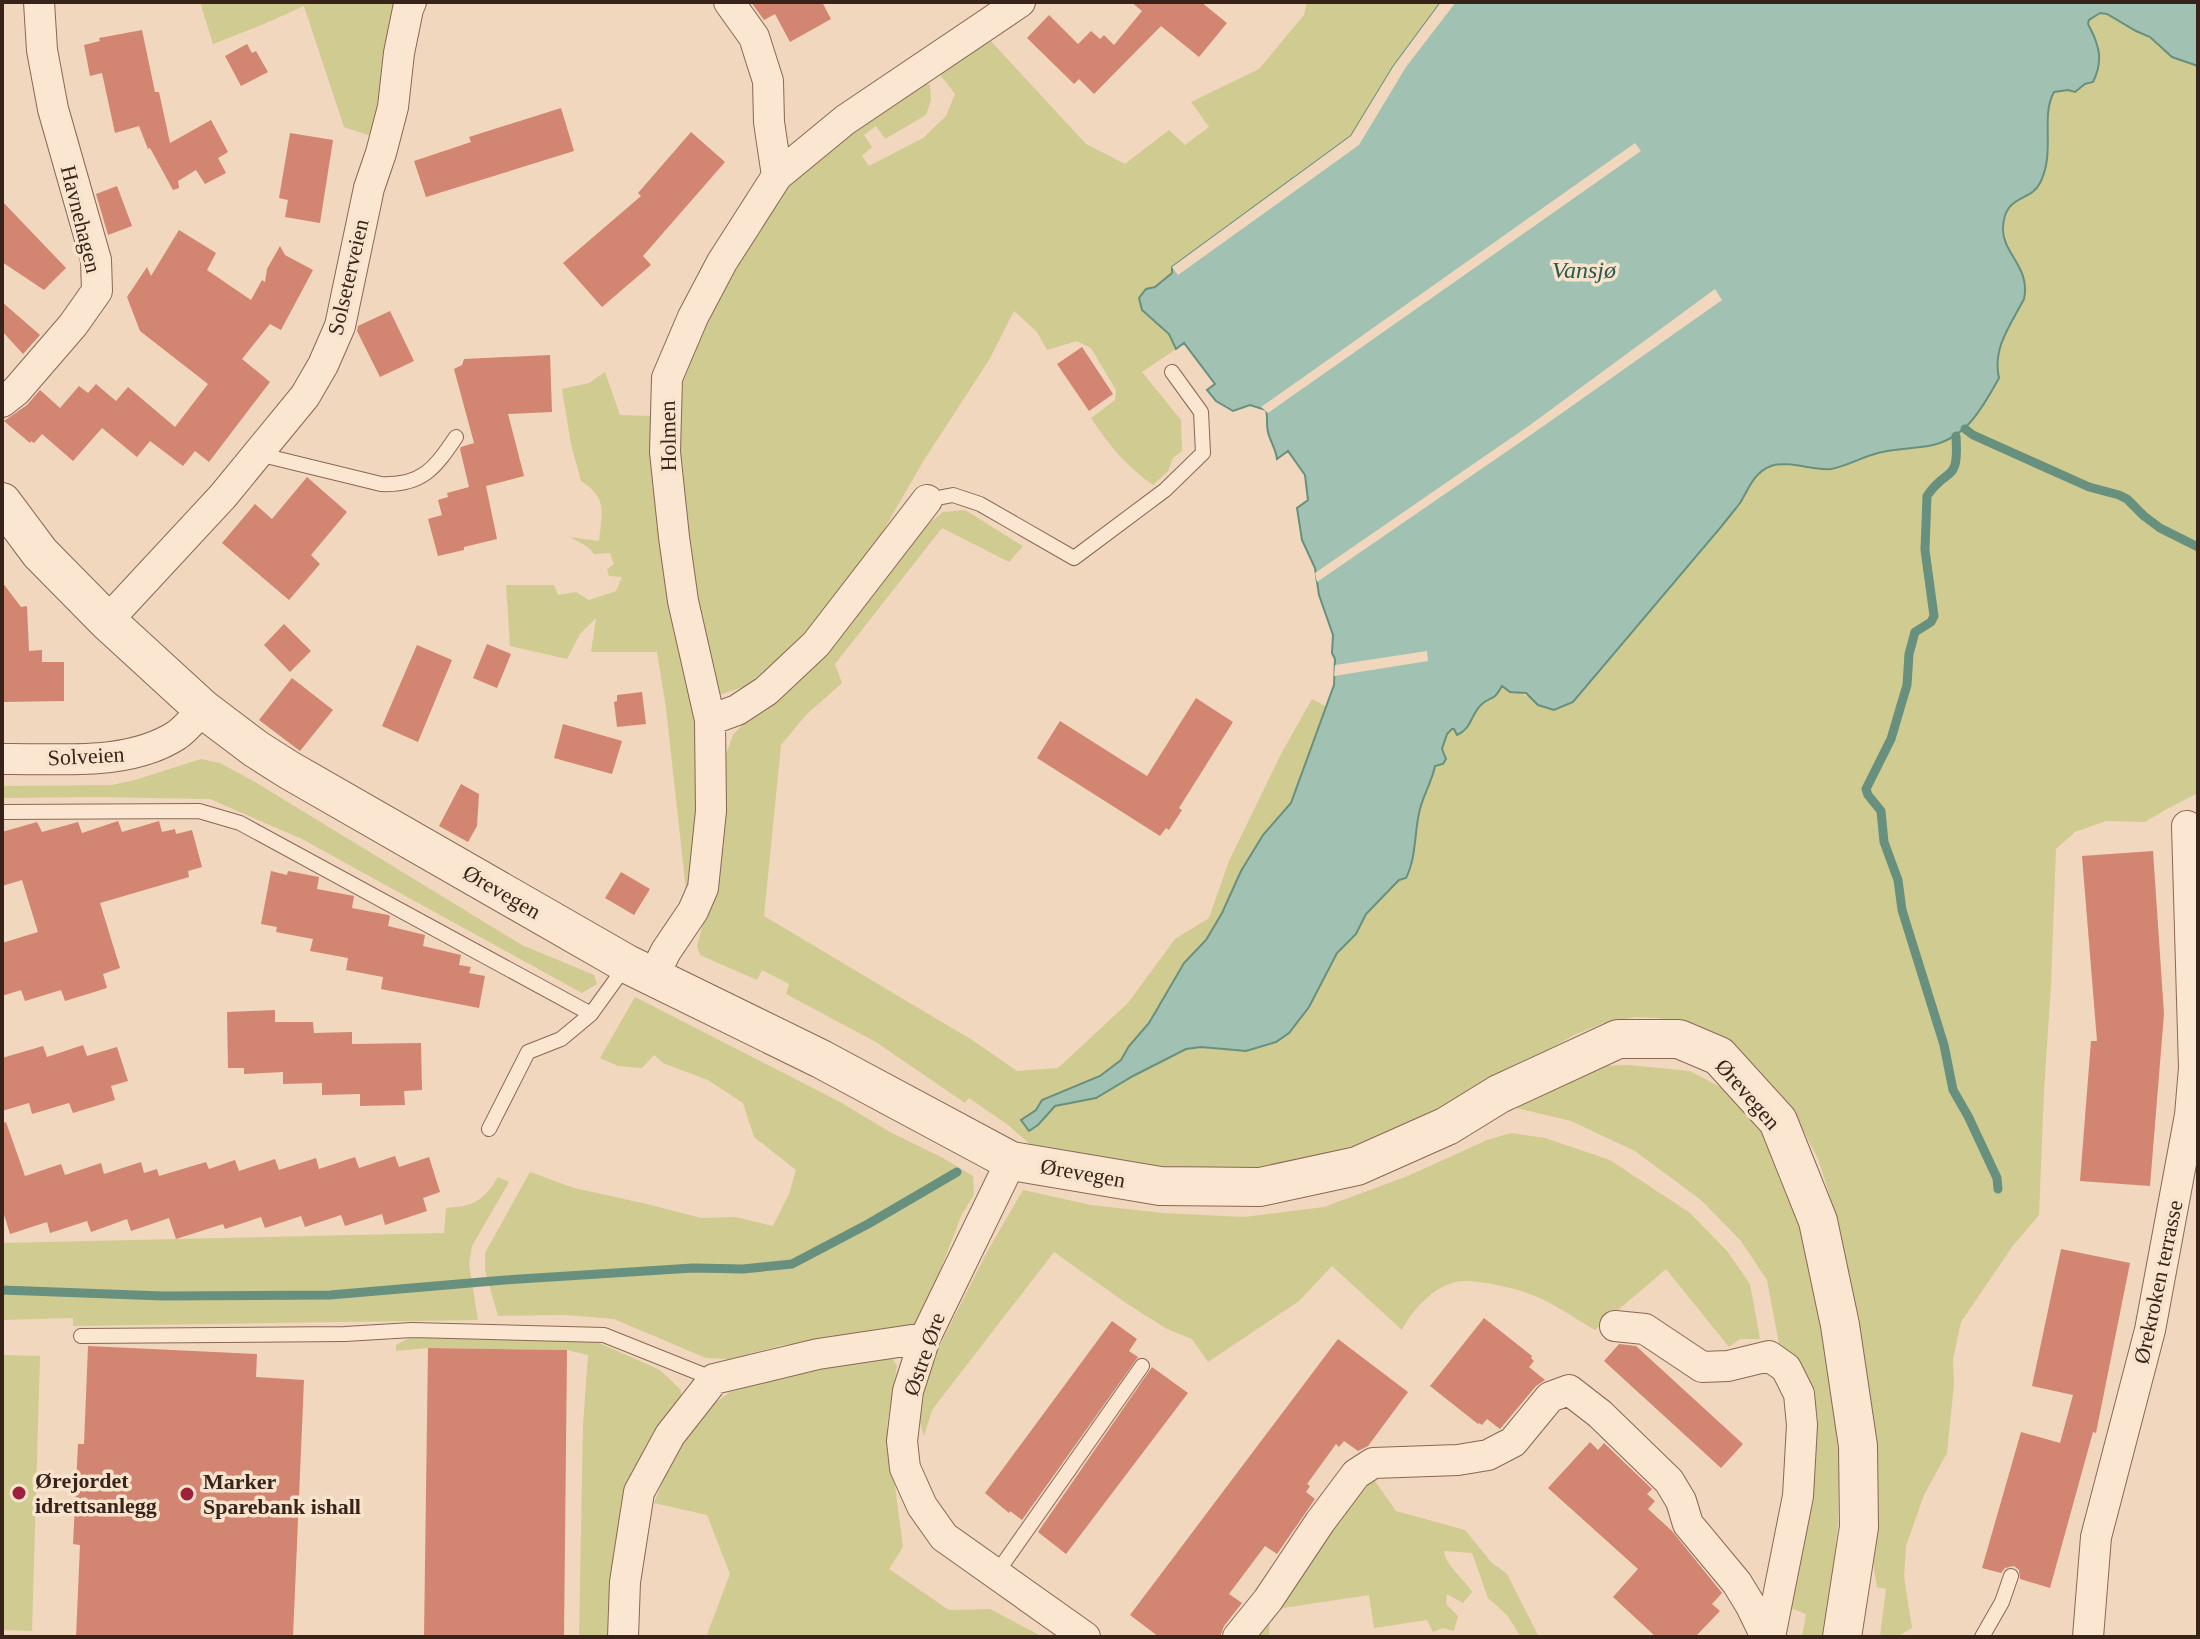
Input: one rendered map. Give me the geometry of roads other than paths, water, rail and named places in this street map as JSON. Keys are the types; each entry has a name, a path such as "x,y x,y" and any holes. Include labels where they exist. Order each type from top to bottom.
{"street":[{"name":"Havnehagen","path":"2,402 16,391 73,325 97,291 96,260 53,109 42,50 39,2"},
{"name":"Solseterveien","path":"107,621 223,496 305,396 323,365 340,326 369,188 393,107 399,53 411,2"},
{"path":"729,2 754,37 768,81 769,122 777,176"},
{"name":"Holmen","path":"640,969 666,951 693,911 703,888 711,811 710,720 683,601 665,452 667,378 693,317 722,262 777,176 845,120 1020,2"},
{"path":"710,720 737,710 766,691 816,644 927,500"},
{"name":"Ørevegen","path":"2,502 40,553 107,621 203,709 256,749 640,969 821,1059 1011,1161 1160,1186 1260,1187 1357,1166 1447,1126 1499,1094 1618,1039 1679,1039 1719,1056 1778,1121 1818,1221 1840,1325 1858,1446 1859,1527 1842,1637"},
{"name":"Solveien","path":"2,759 119,757 151,748 179,734 203,709"},
{"name":"Ørekroken terrasse","path":"2088,1637 2096,1537 2150,1330 2190,1115 2194,1068 2187,826"},
{"name":"Østre Øre","path":"1011,1161 925,1338 908,1391 902,1441 905,1468 922,1506 944,1537 1085,1637"},
{"path":"1615,1326 1645,1329 1702,1367 1728,1366 1769,1356 1786,1368 1799,1394 1802,1425 1798,1496 1768,1637"},
{"path":"623,1637 625,1582 639,1492 670,1435 714,1379 818,1354 925,1338"},
{"path":"1238,1637 1268,1600 1356,1474 1373,1463 1458,1460 1488,1455 1513,1442 1550,1397 1569,1390 1600,1414 1669,1481 1681,1501 1688,1524 1737,1583 1768,1637"}],"lane":[{"path":"927,500 953,495 980,504 1074,558 1165,490 1203,453 1201,412 1172,372"},
{"path":"257,454 381,484 399,485 427,473 440,461 456,437"},
{"path":"2,812 199,811 240,823 591,1014"},
{"path":"489,1129 528,1052 561,1039 640,969"},
{"path":"81,1336 345,1340 412,1330 604,1335 714,1379"},
{"path":"996,1574 1142,1366"},
{"path":"1982,1637 2002,1602 2011,1576"}],"water":[{"name":"Vansjø","path":"1441,2 2198,2 2198,66 2172,57 2150,37 2107,14 2100,13 2089,20 2099,52 2093,82 2075,92 2054,92 2048,112 2045,171 2036,189 2013,204 2004,218 2004,238 2024,278 2024,299 2000,346 1999,378 1965,428 1933,445 1885,451 1831,469 1778,464 1760,472 1721,527 1573,702 1554,710 1538,705 1526,693 1510,692 1502,686 1494,697 1478,708 1462,732 1457,735 1452,729 1447,734 1442,749 1446,759 1443,764 1435,766 1422,803 1406,878 1399,880 1366,914 1356,934 1337,953 1309,1007 1289,1033 1276,1042 1246,1051 1201,1047 1186,1049 1096,1098 1055,1106 1029,1131 1021,1120 1036,1110 1042,1100 1100,1076 1121,1060 1149,1023 1184,963 1206,940 1263,835 1291,803 1334,685 1333,635 1319,595 1315,568 1302,540 1297,508 1308,500 1305,475 1288,451 1277,459 1268,432 1266,410 1250,405 1233,411 1216,401 1207,390 1215,384 1184,343 1176,349 1169,334 1142,310 1139,298 1146,289 1155,287 1172,273 1172,267 1351,136 1393,67"}],"waterway":[{"path":"1965,429 2089,487 2127,499 2160,528 2198,547"},
{"path":"1956,436 1954,468 1927,496 1925,550 1934,616 1931,622 1915,632 1909,654 1907,685 1891,739 1866,789 1881,811 1884,842 1898,880 1902,910 1944,1045 1953,1090 1997,1178 1998,1189"},
{"path":"2,1290 163,1296 330,1295 505,1280 792,1264 957,1172"}],"place":[{"name":"Ørejordet idrettsanlegg","path":"19,1493"},
{"name":"Marker Sparebank ishall","path":"187,1494"}]}
